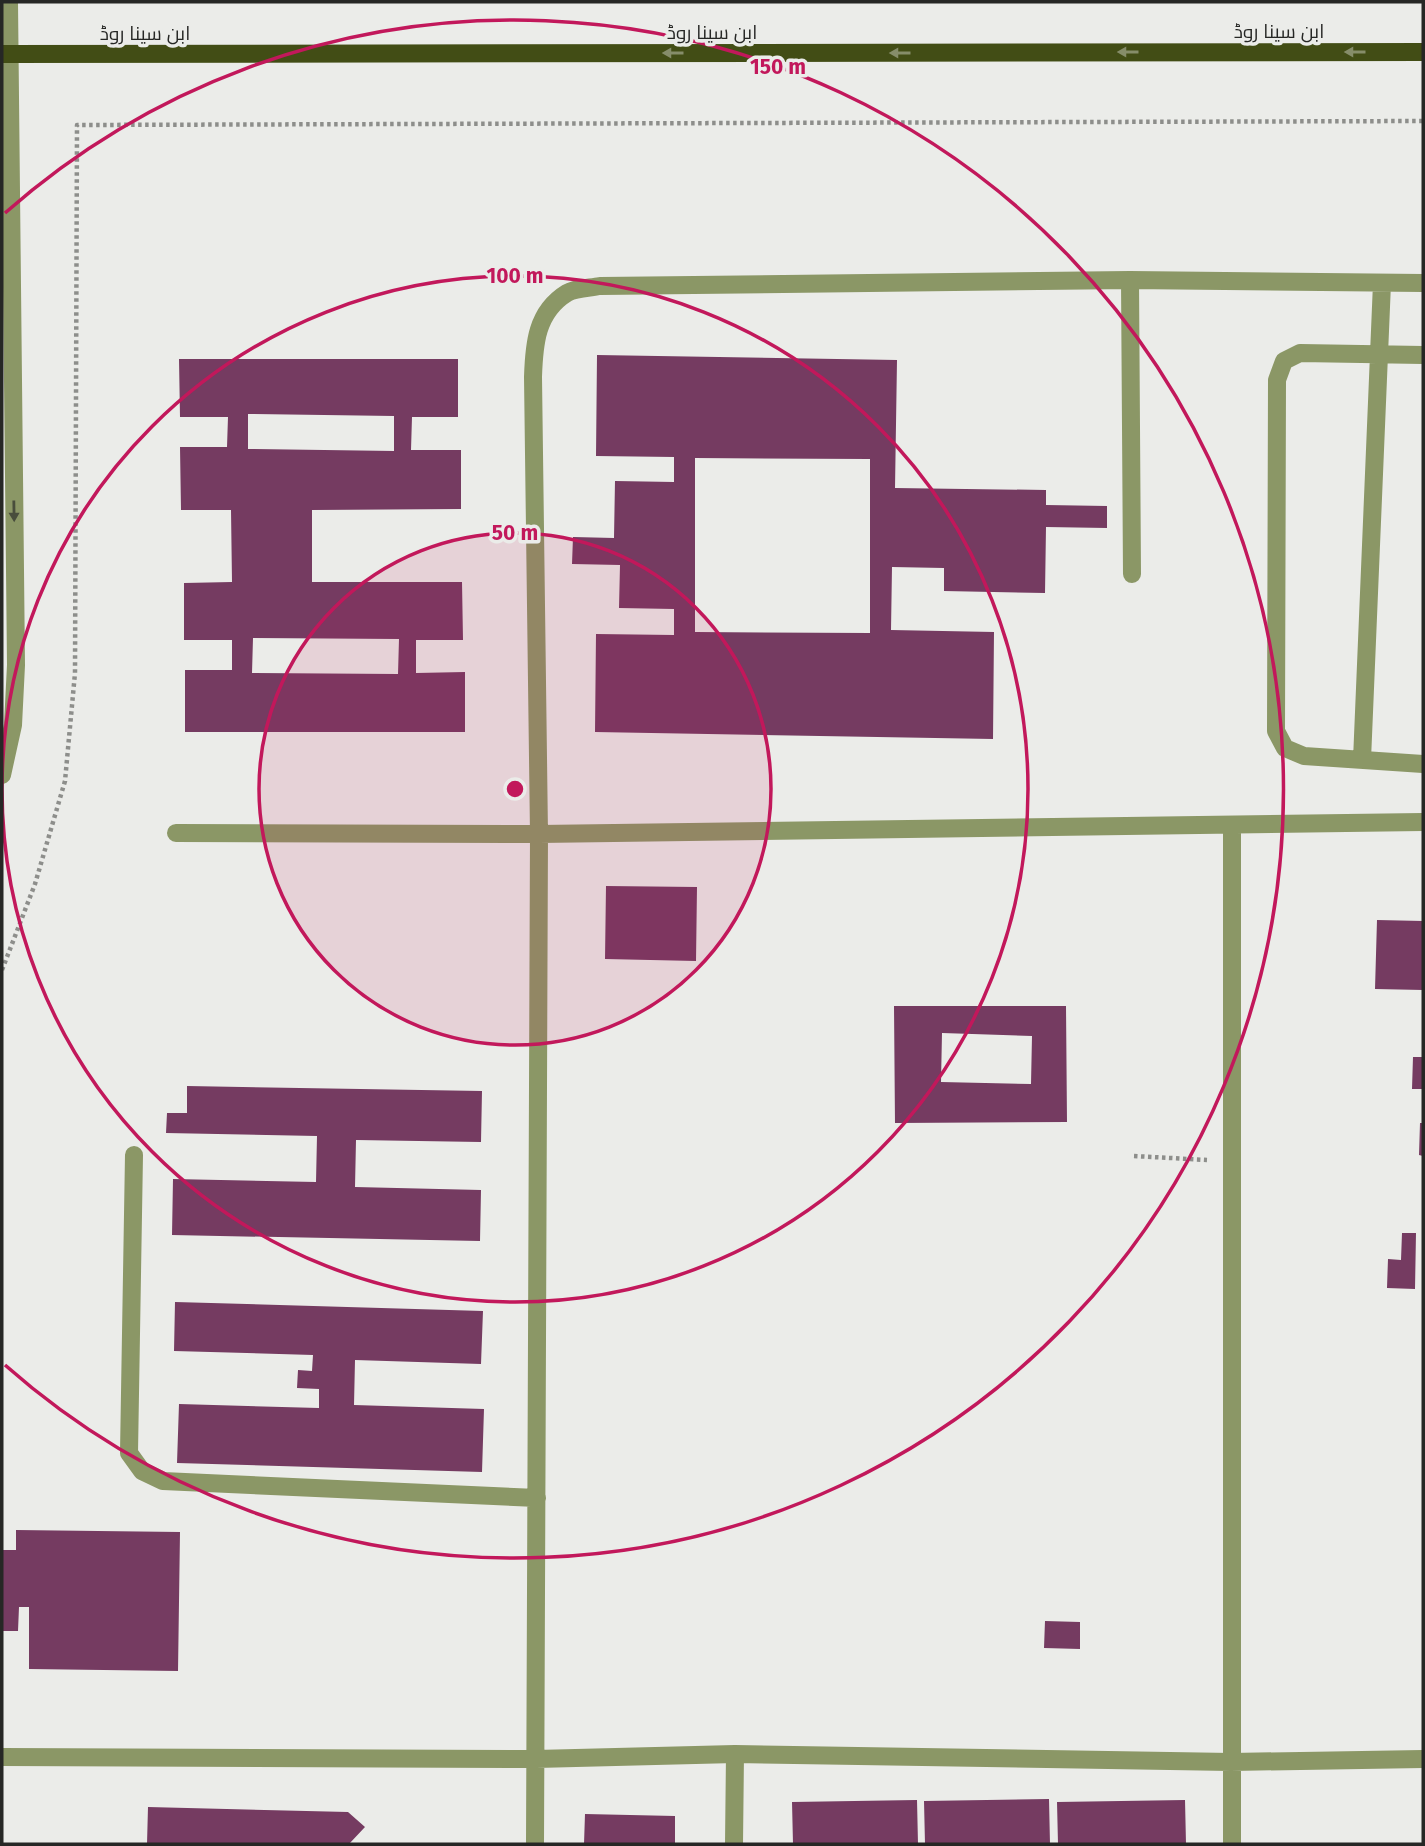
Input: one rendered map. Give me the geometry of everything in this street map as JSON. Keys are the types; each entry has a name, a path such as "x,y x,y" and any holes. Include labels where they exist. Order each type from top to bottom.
{"main road":[{"name":"ابن سینا روڈ","path":"5,54 1423,52"}],"street":[{"path":"2,775 13,724 16,664 5,54 9,2"},
{"path":"1130,280 1132,574"},
{"path":"535,1844 539,834 534,343 543,317 568,293 600,286 1130,280 1423,283"},
{"path":"1362,760 1382,283"},
{"path":"1423,355 1300,353 1284,361 1277,380 1276,731 1285,748 1304,756 1423,764"},
{"path":"176,833 539,834 1423,822"},
{"path":"1232,825 1232,1844"},
{"path":"134,1155 130,1453 142,1471 163,1481 537,1498"},
{"path":"734,1754 734,1844"},
{"path":"2,1757 536,1759 734,1754 1231,1762 1423,1759"}],"path":[{"path":"2,970 35,884 65,781 75,673 77,125 1423,121"},
{"path":"1134,1156 1231,1161"}],"building":[{"path":"597,355 897,360 895,488 1046,490 1046,505 1107,506 1107,528 1046,527 1045,593 944,591 944,568 892,567 891,630 994,632 993,739 595,732 596,634 674,635 674,609 619,608 620,565 572,564 573,537 614,538 615,481 674,482 674,457 596,456","holes":["695,458 870,459 870,633 695,632"]},
{"path":"179,359 458,359 458,417 412,417 411,450 461,450 461,509 312,510 312,582 462,582 463,640 416,640 416,673 465,672 465,732 185,732 185,670 232,670 232,640 184,640 184,583 232,582 231,510 181,510 180,447 227,447 228,417 180,417","holes":["248,414 394,416 394,451 248,449","253,638 399,639 398,674 252,673"]},
{"path":"606,886 697,887 696,961 605,959"},
{"path":"1377,920 1423,921 1423,990 1375,989"},
{"path":"894,1006 1066,1006 1067,1122 895,1123","holes":["942,1033 1032,1036 1031,1084 941,1082"]},
{"path":"1413,1057 1423,1057 1423,1089 1412,1089"},
{"path":"187,1086 482,1091 481,1142 356,1140 355,1187 481,1190 480,1241 172,1235 173,1179 316,1182 317,1136 166,1133 167,1113 187,1113"},
{"path":"1420,1123 1423,1123 1423,1156 1419,1155"},
{"path":"1402,1233 1416,1233 1415,1289 1387,1288 1388,1259 1401,1260"},
{"path":"175,1302 483,1311 481,1364 355,1360 354,1405 484,1409 482,1472 177,1463 179,1404 319,1408 319,1389 297,1388 298,1370 312,1371 313,1355 174,1351"},
{"path":"16,1530 180,1532 178,1671 29,1669 29,1607 19,1607 18,1631 2,1631 2,1550 16,1550"},
{"path":"1045,1621 1080,1622 1080,1649 1044,1648"},
{"path":"1049,1799 1050,1844 925,1844 924,1801"},
{"path":"917,1800 918,1844 793,1844 792,1802"},
{"path":"1185,1800 1186,1844 1058,1844 1057,1802"},
{"path":"148,1807 348,1812 365,1827 349,1844 147,1844"},
{"path":"585,1814 675,1816 675,1844 584,1844"}]}
